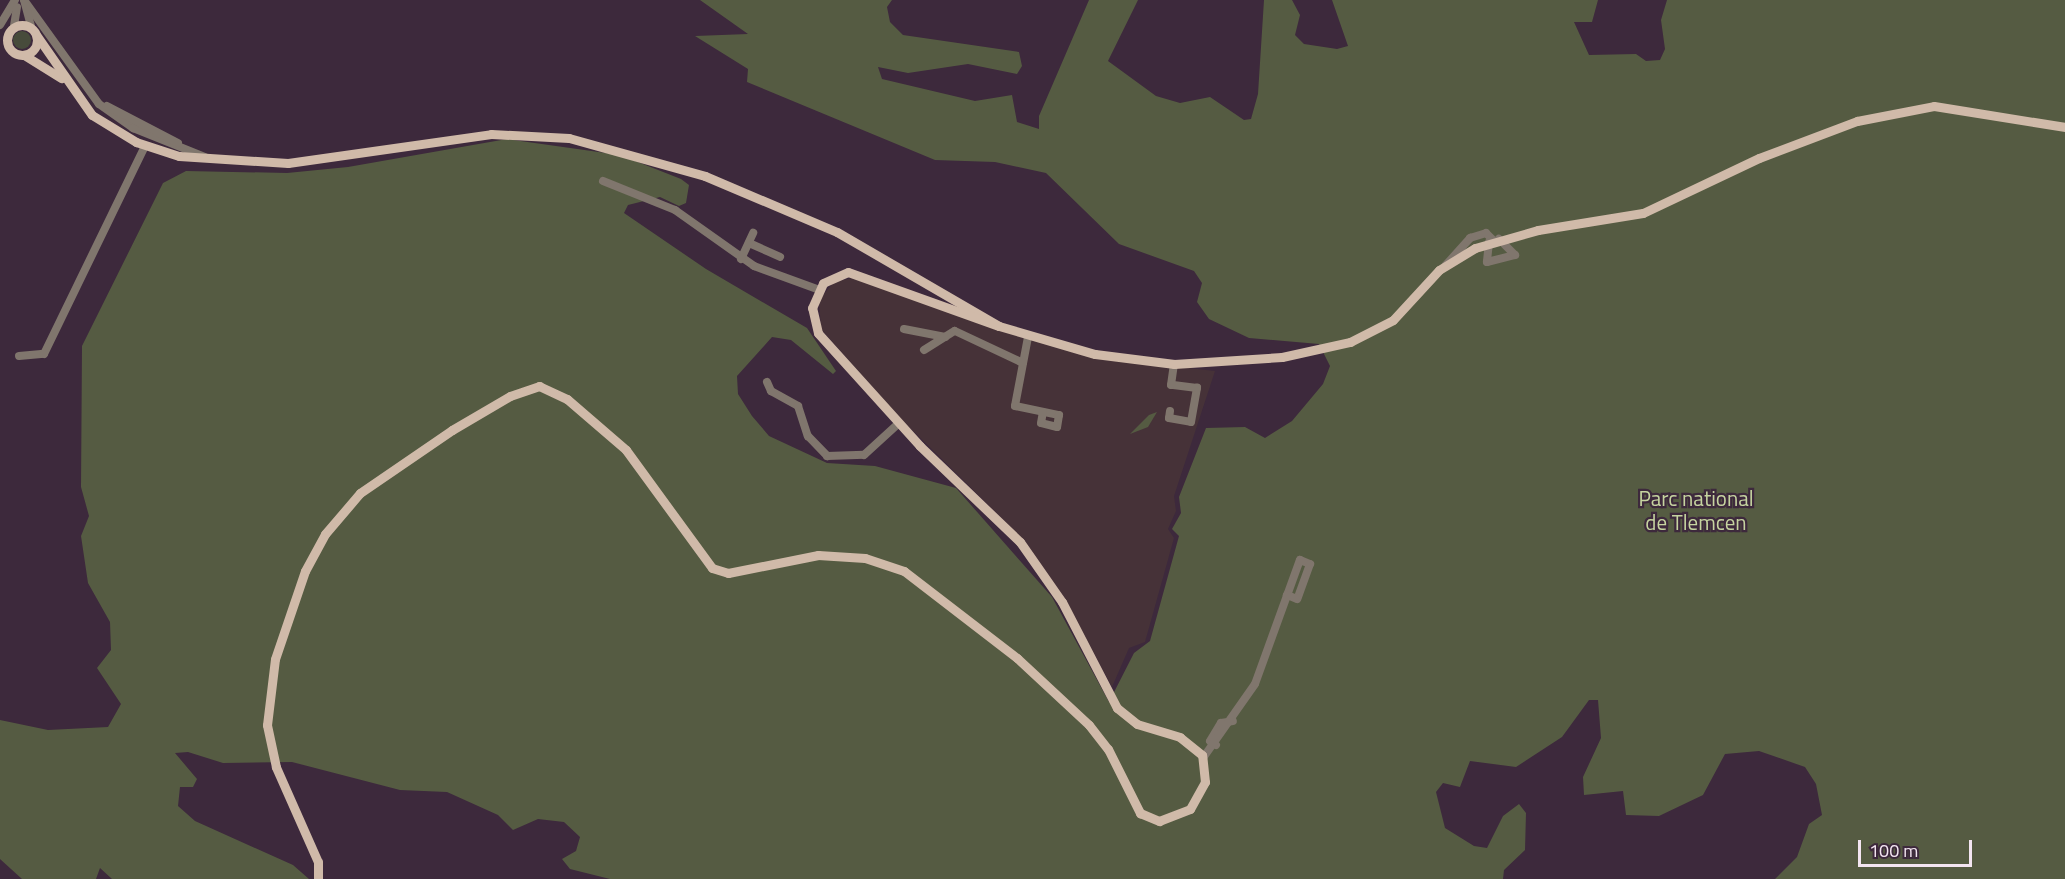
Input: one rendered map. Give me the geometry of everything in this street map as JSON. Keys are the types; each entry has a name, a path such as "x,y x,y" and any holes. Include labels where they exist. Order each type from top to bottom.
{"main road":[{"path":"0,26 31,27 77,95"},
{"path":"9,48 8,34 14,26"},
{"path":"24,55 34,50 37,36"},
{"path":"0,43 52,70 98,119 145,146 215,162 333,160 490,134 569,138 705,176 837,232 999,326"},
{"path":"318,879 318,862 276,767 267,725 275,659 304,571 325,534 360,493 452,430 532,387 561,395 626,450 708,563 722,573 818,555 865,558 904,571 1017,658 1089,726 1108,749 1134,807 1147,818 1166,820 1195,804 1205,782 1203,758 1180,737 1137,724 1117,708 1062,602 1020,542 899,423 818,333 812,308 817,289 838,273 857,274 1028,337 1095,354 1174,364 1282,357 1350,342 1393,320 1445,266 1494,240 1643,213 1759,158 1857,121 1905,110 1942,106 2065,127"}],"street":[{"path":"0,26 16,0"},
{"path":"14,26 16,0"},
{"path":"24,0 31,27"},
{"path":"24,0 93,96 166,131 182,146 215,162"},
{"path":"19,356 45,354 145,146"},
{"path":"603,181 675,210 741,259 817,289"},
{"path":"741,259 753,233"},
{"path":"749,243 780,257"},
{"path":"904,329 945,337"},
{"path":"924,350 955,331 1023,363"},
{"path":"1028,337 1015,406 1043,412"},
{"path":"1170,411 1168,418 1191,422 1197,388 1171,385 1174,364"},
{"path":"767,382 771,391 798,406 808,436 827,456 864,455 899,423"},
{"path":"1203,758 1216,745 1233,721 1255,684 1287,595 1300,560 1310,564 1297,599 1287,595"}],"shaded area":[{"path":"853,278 1091,357 1215,371 1174,496 1176,511 1168,529 1174,538 1145,642 1129,648 1112,687 1064,597 1025,541 902,420 821,329 819,300 834,282"}],"green space":[{"name":"Parc national de Tlemcen","path":"700,0 892,0 887,7 890,22 903,35 1019,52 1022,66 1017,74 968,64 908,73 878,67 882,79 975,101 1012,95 1017,122 1039,129 1039,116 1089,0 1138,0 1108,61 1156,96 1180,103 1210,97 1244,120 1251,119 1258,94 1264,0 1292,0 1300,15 1295,35 1304,44 1337,49 1348,46 1332,0 1598,0 1592,22 1574,22 1589,55 1636,54 1646,61 1660,60 1665,49 1661,20 1667,0 2065,0 2065,879 1775,879 1797,857 1809,824 1822,815 1816,784 1805,767 1759,751 1725,754 1703,795 1659,816 1626,815 1623,791 1584,795 1583,777 1601,738 1598,700 1589,700 1562,737 1516,767 1470,761 1460,787 1443,783 1436,792 1445,828 1474,846 1487,848 1503,816 1519,804 1526,813 1525,850 1504,870 1503,879 610,879 570,869 562,859 576,851 580,837 564,822 538,819 513,830 498,815 447,792 400,790 292,762 223,763 188,752 175,753 197,779 193,787 180,787 178,806 195,821 293,865 309,879 112,879 100,868 96,879 22,879 0,859 0,720 48,730 108,727 121,704 97,668 111,650 110,622 88,583 81,536 89,516 81,487 82,346 163,183 186,171 287,173 348,167 507,139 620,155 681,179 689,185 686,203 679,206 660,197 628,205 624,213 706,269 807,328 836,371 833,374 791,340 772,337 737,376 738,394 752,416 769,436 827,463 875,466 956,488 1052,597 1109,702 1134,653 1150,641 1179,536 1172,529 1181,513 1179,497 1206,428 1245,427 1265,438 1292,421 1323,384 1330,366 1319,344 1249,338 1209,319 1197,302 1202,283 1194,271 1119,244 1046,173 995,162 935,160 747,82 748,69 695,36 748,34"},
{"path":"22,31 28,34 31,40 28,46 22,49 16,46 13,40 16,34"},
{"path":"1157,412 1148,427 1130,434 1149,415"}]}
